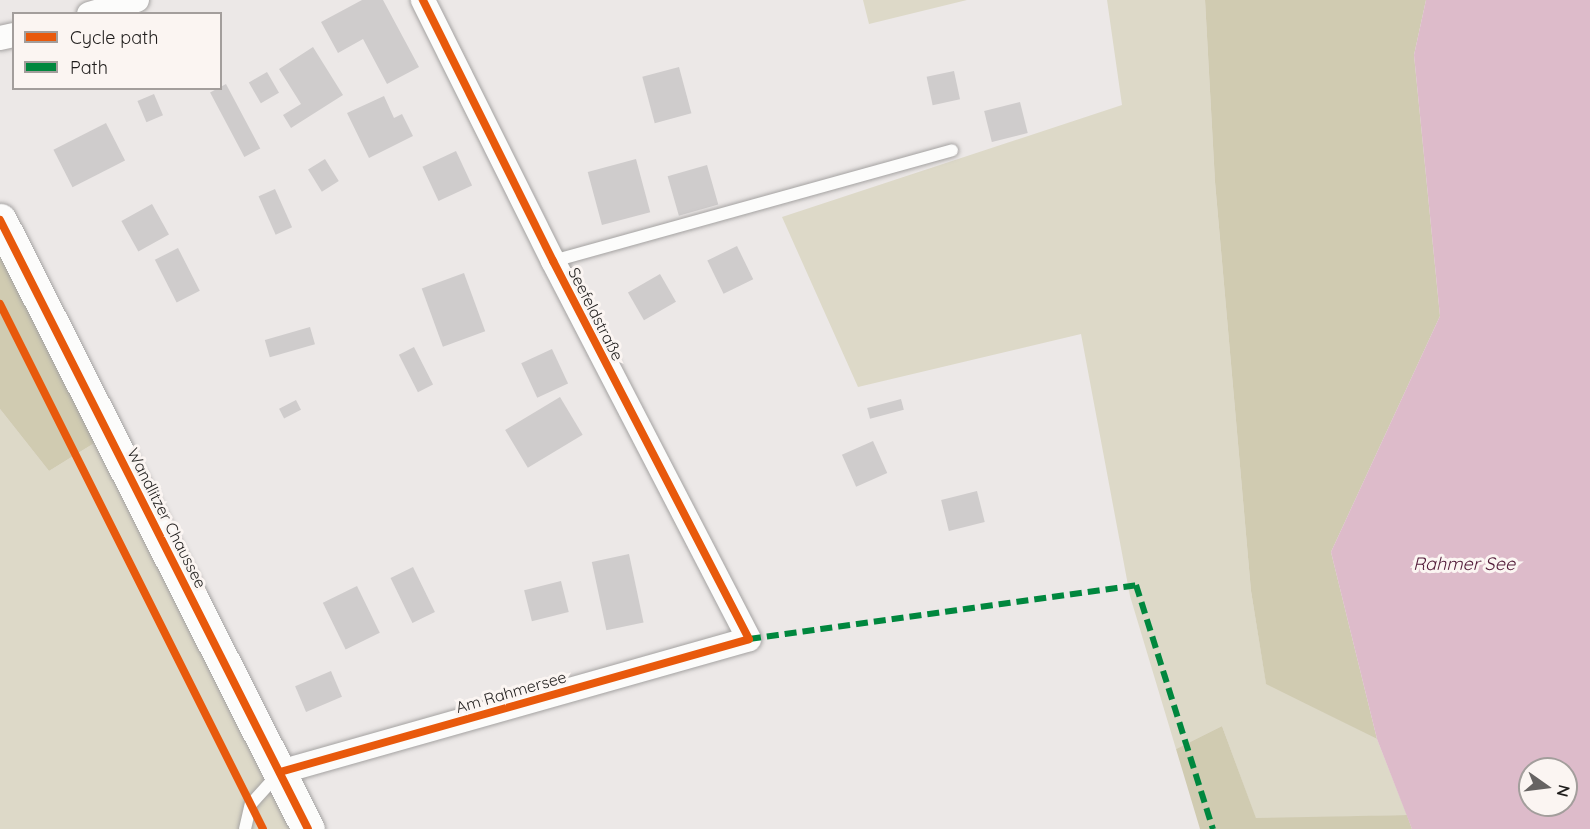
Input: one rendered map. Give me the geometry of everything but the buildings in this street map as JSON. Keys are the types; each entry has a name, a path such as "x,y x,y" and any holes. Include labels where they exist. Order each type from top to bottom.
{"street":[{"path":"96,12 137,0"},
{"name":"Seefeldstraße","path":"423,0 553,261 749,639"},
{"name":"Wandlitzer Chaussee","path":"0,220 308,829"},
{"name":"Am Rahmersee","path":"280,772 749,639"}],"lane":[{"path":"553,261 952,150"},
{"path":"245,829 251,804 280,772"}],"shaded area":[{"path":"863,0 967,0 869,24"},
{"path":"1107,0 1205,0 1215,182 1251,591 1266,683 1377,739 1407,815 1256,819 1222,726 1176,749 1130,596 1081,334 858,387 782,217 1122,105"},
{"path":"1205,0 1426,0 1414,55 1440,316 1331,552 1377,739 1266,684 1251,591 1215,182"},
{"path":"0,222 109,434 49,471 0,409"},
{"path":"0,409 49,471 109,434 323,829 0,829"},
{"path":"1222,726 1256,818 1407,815 1412,829 1200,829 1176,749"}],"water":[{"name":"Rahmer See","path":"1426,0 1590,0 1590,829 1412,829 1377,739 1331,552 1440,316 1414,55"}],"marked path":[{"path":"749,639 1136,585 1213,829"}],"cycle path":[{"path":"280,772 749,639 553,261 423,0"},
{"path":"0,220 308,829"},
{"path":"0,304 263,829"}]}
